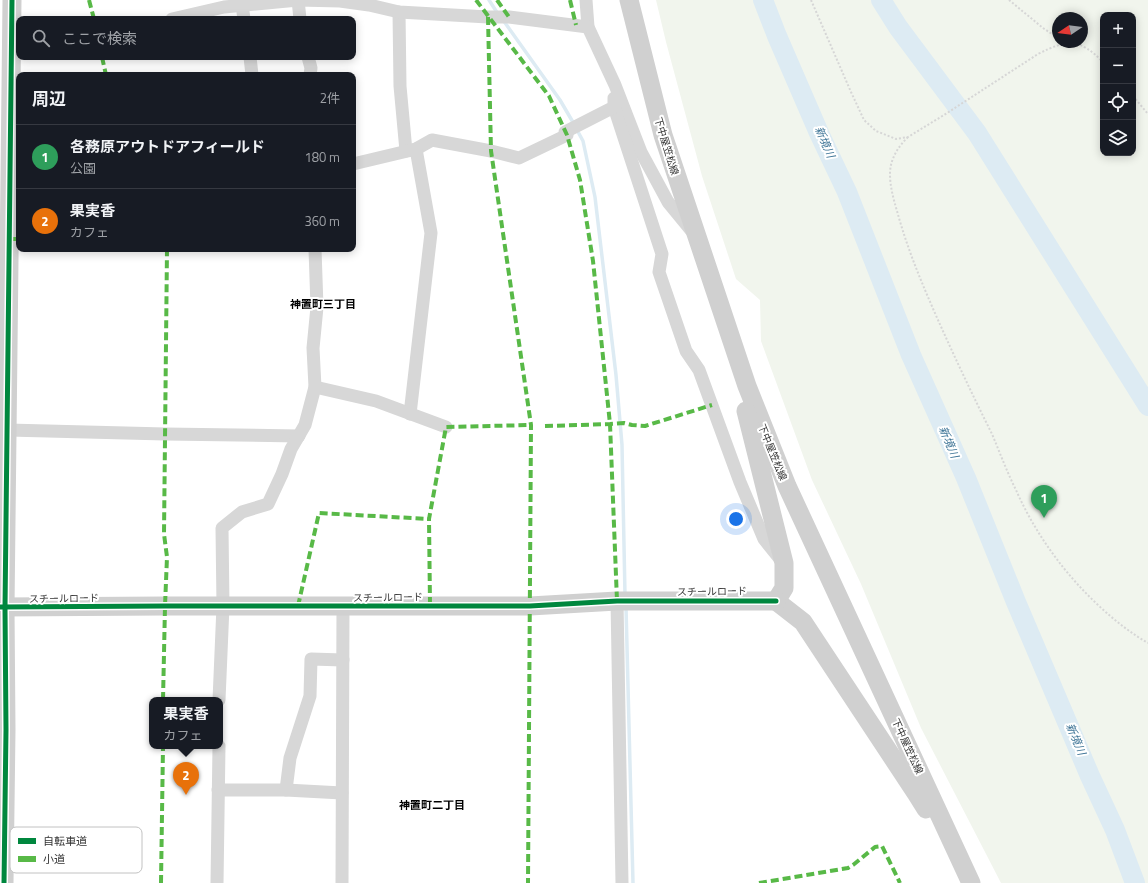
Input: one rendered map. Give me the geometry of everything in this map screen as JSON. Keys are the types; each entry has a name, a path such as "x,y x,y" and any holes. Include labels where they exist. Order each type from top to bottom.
{"street":[{"path":"4,883 3,607 8,430 4,309 5,146 12,0"},
{"path":"185,16 244,3 298,0 340,1 369,3 399,12 501,17 588,27"},
{"path":"298,0 300,16"},
{"path":"586,0 588,27 615,85 641,152 668,202 696,237"},
{"name":"下中屋笠松線","path":"629,0 663,135 747,386 787,486 924,794"},
{"path":"244,3 244,16"},
{"path":"399,12 400,86 411,150 431,233 410,414"},
{"path":"250,60 252,72"},
{"path":"309,60 312,68 311,72"},
{"path":"615,85 614,107 662,254 659,272 686,351 700,370 740,482 764,539 784,563"},
{"path":"356,163 411,150 432,140 519,158 614,107"},
{"path":"219,697 223,606 222,528 242,512 268,504 282,474 291,449 305,425 315,387 313,348 317,307 315,252"},
{"path":"747,386 743,398 784,563 784,588 776,601 803,622 924,794 926,810 951,838 971,883"},
{"path":"315,387 376,401 446,427"},
{"path":"8,430 299,436"},
{"path":"622,883 624,601"},
{"name":"スチールロード","path":"3,607 530,606 624,601 776,601"},
{"path":"342,883 343,606"},
{"path":"286,790 290,758 310,696 311,659 343,660"},
{"path":"217,883 219,749"},
{"path":"218,790 286,790 342,793"}],"path":[{"path":"811,0 864,120 876,131 887,136 896,139 908,137"},
{"path":"1008,0 1052,34"},
{"path":"1052,47 1038,54 908,137 900,145 891,164 890,175 892,193 904,236 922,284 1016,490 1035,527 1059,562 1086,593 1116,621 1148,643"},
{"path":"1087,48 1100,59"},
{"path":"1136,100 1148,114"}],"shaded area":[{"path":"656,0 1148,0 1148,883 1001,883 921,728 861,584 812,480 761,341 760,300 736,279 702,176"}],"waterway":[{"path":"489,0 498,14"},
{"name":"新境川","path":"763,0 819,133 847,192 911,355 966,478 1016,602 1090,776 1115,830 1135,883"},
{"name":"新境川","path":"881,0 898,27 977,133 1148,406"},
{"path":"503,20 560,100 574,124"},
{"path":"577,130 583,141 595,197 616,375 622,445 625,595"},
{"path":"626,607 633,883"}],"marked path":[{"path":"89,0 93,16"},
{"path":"476,0 549,96 567,135 580,180 593,261 610,424 617,601"},
{"path":"497,0 509,17"},
{"path":"570,0 576,25"},
{"path":"488,17 491,151 531,425 528,883"},
{"path":"103,60 105,72"},
{"path":"10,239 16,239"},
{"path":"163,697 167,557 164,534 167,252"},
{"path":"545,426 624,423 645,426 712,405"},
{"path":"430,605 429,519 446,427 531,425"},
{"path":"298,606 319,513 429,519"},
{"path":"161,883 163,749"},
{"path":"759,883 848,868 875,847 882,846 900,883"}],"cycle path":[{"path":"4,883 6,730 5,608 12,0"},
{"path":"0,607 530,606 617,601 776,601"}],"place":[{"name":"各務原アウトドアフィールド","path":"1044,518"},
{"name":"果実香","path":"186,795"}],"district":[{"name":"神置町三丁目","path":"323,304"},
{"name":"神置町二丁目","path":"432,805"}]}
